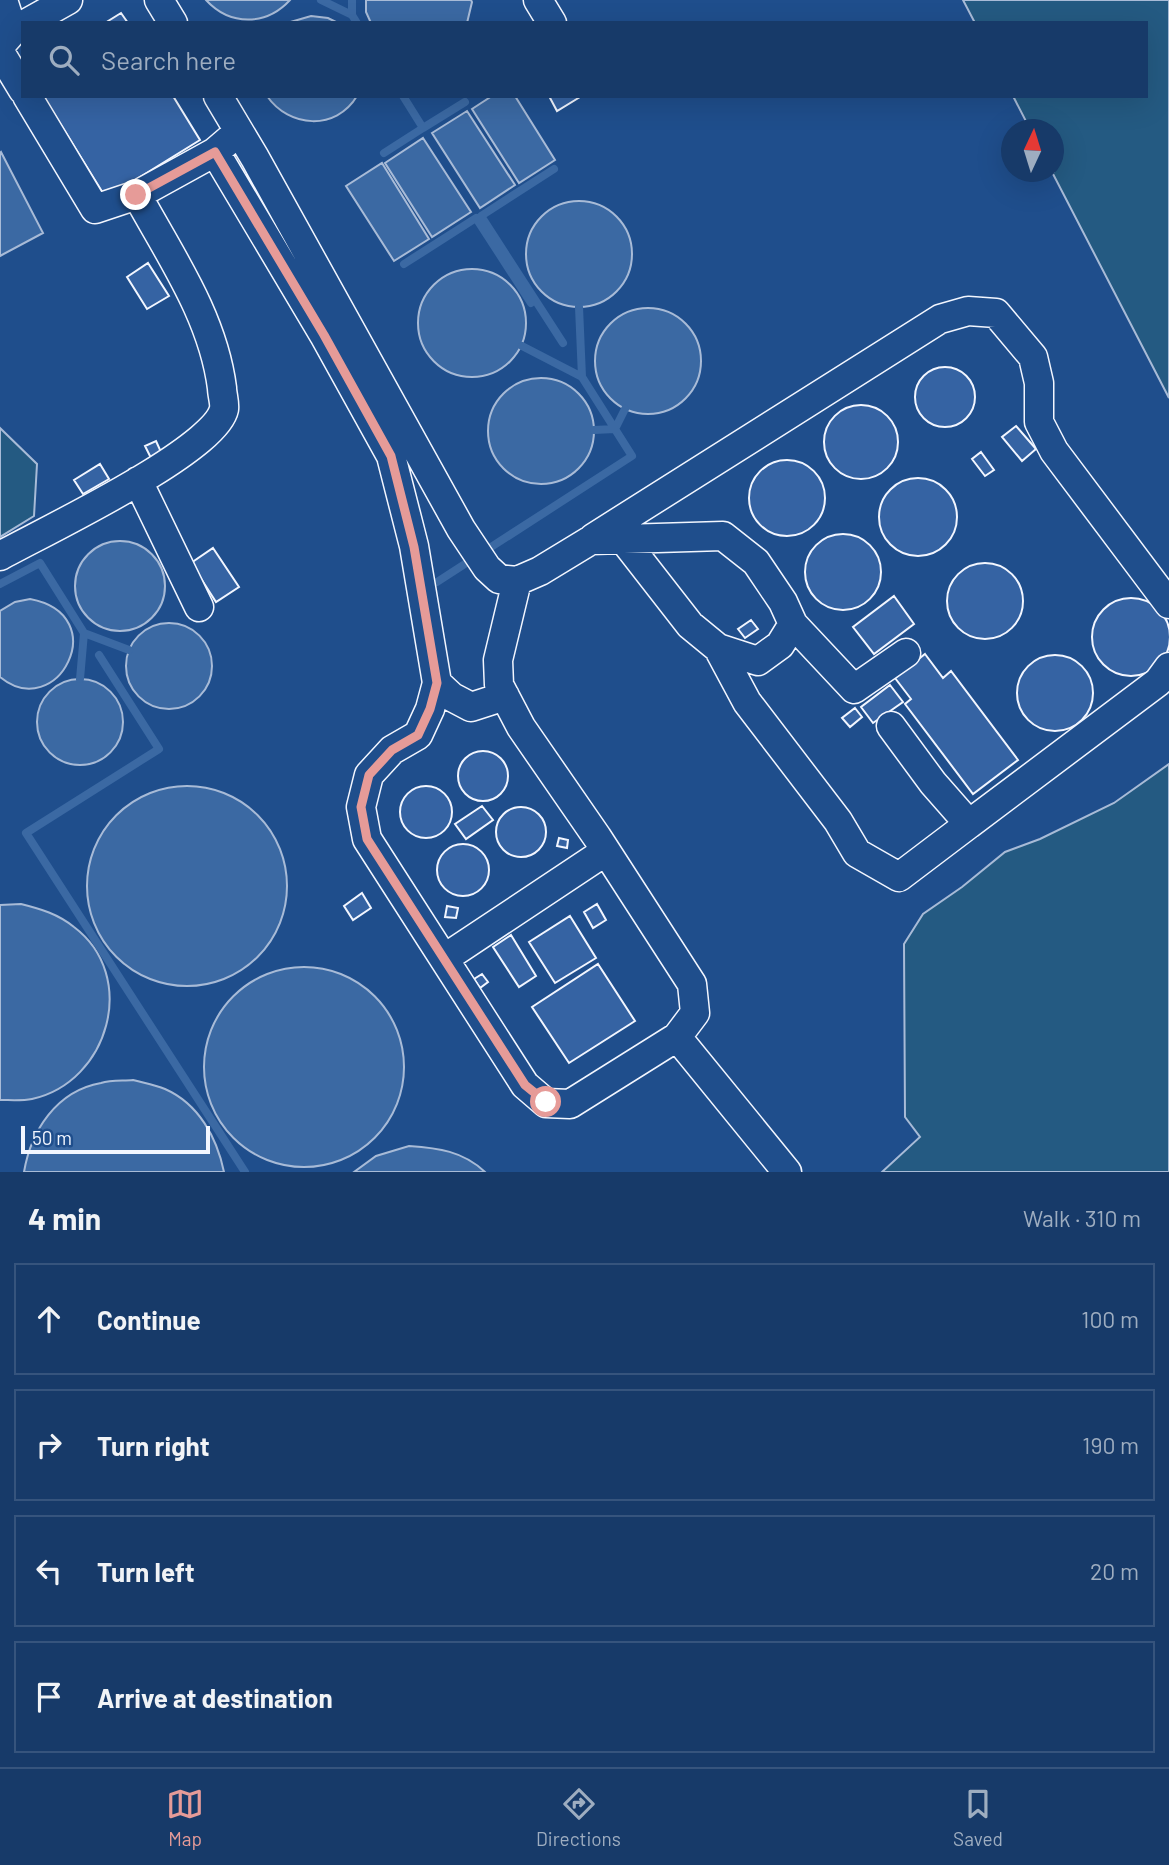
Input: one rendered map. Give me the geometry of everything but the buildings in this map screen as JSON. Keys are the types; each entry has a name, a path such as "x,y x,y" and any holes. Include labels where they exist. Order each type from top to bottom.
{"lane":[{"path":"3,0 21,80"},
{"path":"34,21 68,0"},
{"path":"159,0 172,21"},
{"path":"538,0 551,21"},
{"path":"28,98 95,209 136,195 215,152 239,132"},
{"path":"219,98 461,529 487,568 499,579 517,581 540,571 940,319 968,311 996,313 1033,357 1039,383 1039,422 1054,451 1169,604"},
{"path":"215,152 324,335 391,456 414,547 437,683 430,709 418,735 392,750 369,775 361,807 367,839 525,1085 546,1102 570,1104 677,1037 695,1013 692,984 521,726 499,684 498,660 517,581"},
{"path":"0,556 138,481 180,455 212,430 224,409 219,366 201,310 136,195"},
{"path":"138,481 199,607"},
{"path":"591,540 723,536 756,562 783,602 793,624 854,690 906,653"},
{"path":"623,539 690,625 718,648 758,661 780,645 793,624"},
{"path":"718,648 747,702 838,821 857,853 899,877 1158,682 1169,667"},
{"path":"437,683 452,697 471,706 505,696"},
{"path":"891,726 933,783 968,824"},
{"path":"445,958 606,851"},
{"path":"677,1037 787,1172"}],"shaded area":[{"path":"206,0 290,0 270,15 248,20 226,15"},
{"path":"366,0 472,2 467,21 370,21 366,12"},
{"path":"963,0 1169,0 1169,398 1057,182 1064,182 1064,119 1025,119 1014,98 1148,98 1148,21 974,21"},
{"path":"311,16 334,21 294,21"},
{"path":"269,98 355,98 337,115 325,120 300,119 276,107"},
{"path":"489,98 516,98 555,160 519,183 472,109"},
{"path":"467,111 515,185 480,208 432,133"},
{"path":"423,138 471,212 432,237 385,163"},
{"path":"0,153 43,233 0,256"},
{"path":"382,163 429,239 394,261 346,186"},
{"path":"579,201 599,205 617,216 628,234 632,254 628,274 617,292 599,303 579,307 559,303 541,292 530,274 526,254 530,234 541,216 559,205"},
{"path":"472,269 492,274 510,285 521,303 526,323 521,343 510,361 492,372 472,377 452,372 434,361 423,343 418,323 423,303 434,285 452,274"},
{"path":"648,308 668,312 686,323 697,341 701,361 697,381 686,399 668,410 648,414 628,410 610,399 599,381 595,361 599,341 610,323 628,312"},
{"path":"541,378 561,382 578,394 590,411 594,431 590,451 578,468 561,480 541,484 521,480 504,468 492,451 488,431 492,411 504,394 521,382"},
{"path":"0,428 37,464 34,516 0,537"},
{"path":"120,541 137,545 152,554 161,569 165,586 161,603 152,618 137,627 120,631 103,627 88,618 79,603 75,586 79,569 88,554 103,545"},
{"path":"30,599 55,609 69,625 73,643 68,662 57,677 41,687 21,688 0,677 0,611 15,602"},
{"path":"161,623 177,623 200,635 209,649 212,666 209,683 200,697 177,709 161,709 145,702 133,690 126,674 126,658 133,642 145,630"},
{"path":"80,679 97,682 111,691 120,705 123,722 120,739 111,753 97,762 80,765 63,762 49,753 40,739 37,722 40,705 49,691 63,682"},
{"path":"1169,764 1169,1172 882,1172 920,1137 905,1117 904,944 923,914 1005,852 1040,839 1114,803"},
{"path":"187,786 207,788 225,794 258,815 279,848 285,866 285,906 279,924 258,957 225,978 207,984 187,986 167,984 149,978 116,957 95,924 89,906 87,886 89,866 95,848 116,815 149,794 167,788"},
{"path":"21,904 62,919 74,927 94,948 106,972 110,998 106,1025 96,1050 80,1072 59,1089 32,1099 0,1100 0,905"},
{"path":"304,967 342,975 359,984 374,997 387,1012 396,1029 404,1067 396,1105 387,1122 374,1137 359,1150 342,1159 304,1167 266,1159 249,1150 234,1137 221,1122 212,1105 204,1067 212,1029 221,1012 234,997 249,984 266,975"},
{"path":"133,1080 177,1095 197,1113 217,1147 224,1172 24,1172 27,1157 40,1128 59,1104 85,1087 109,1081"},
{"path":"409,1146 459,1155 485,1172 354,1172 376,1156"}],"waterway":[{"path":"321,0 352,15 356,21"},
{"path":"352,0 352,15"},
{"path":"384,153 423,128 404,98"},
{"path":"423,128 465,102"},
{"path":"554,169 481,216 563,343"},
{"path":"404,264 476,218 531,303"},
{"path":"437,582 632,456 582,377 579,307"},
{"path":"522,346 582,377"},
{"path":"594,430 615,429 625,409"},
{"path":"0,584 40,563 84,633 80,679"},
{"path":"84,633 129,650"},
{"path":"99,655 159,749 26,833 245,1172"}],"route":[{"path":"136,195 215,152 324,335 391,456 414,547 437,683 430,709 418,735 392,750 369,775 361,807 367,839 525,1085 546,1102"}]}
